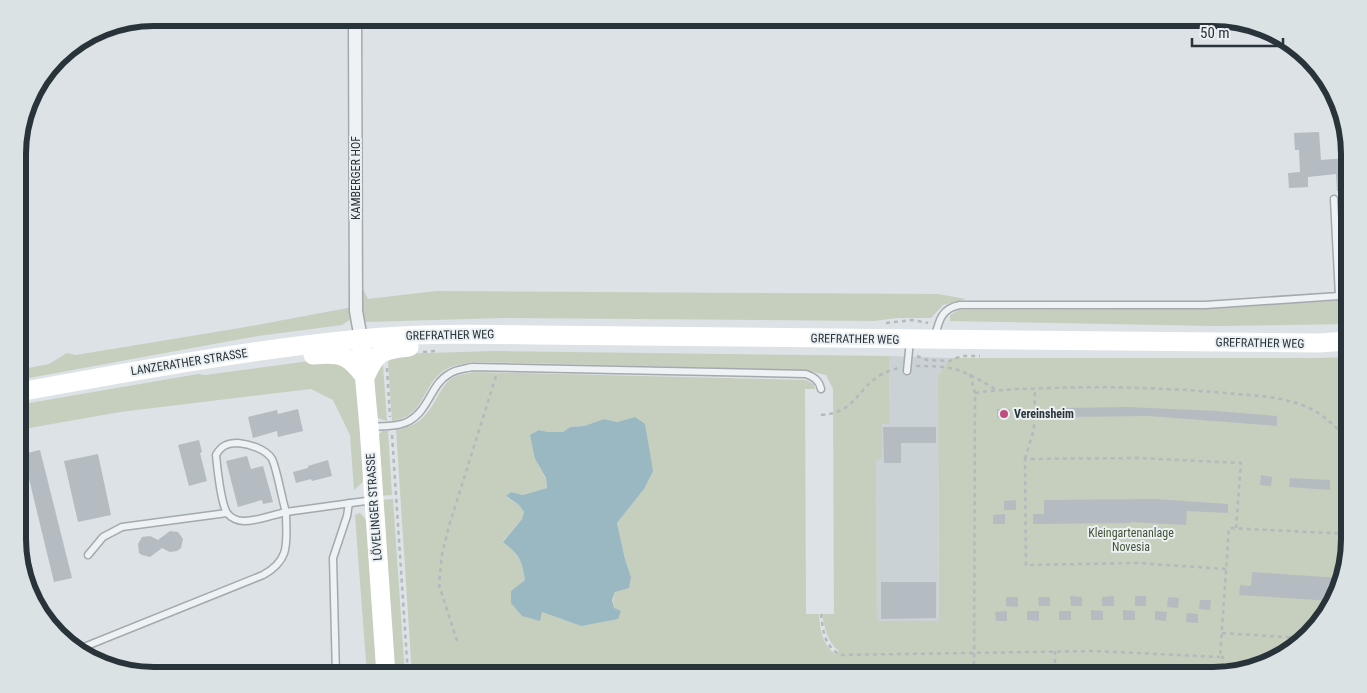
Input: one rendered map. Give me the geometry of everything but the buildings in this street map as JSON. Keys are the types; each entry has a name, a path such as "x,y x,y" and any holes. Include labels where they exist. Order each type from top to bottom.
{"main road":[{"name":"GREFRATHER WEG","path":"361,338 465,334 534,334 1318,343 1341,342"},
{"path":"243,353 276,360 331,353 343,355 357,366 368,371 378,355 387,349 520,344 534,334"},
{"name":"LANZERATHER STRASSE","path":"26,391 243,353 361,338"},
{"name":"LÖVELINGER STRASSE","path":"361,338 368,371 369,427 385,667"}],"street":[{"name":"KAMBERGER HOF","path":"355,26 356,311 361,338"}],"lane":[{"path":"934,339 944,313 952,306 960,305 1167,306 1339,296 1334,199"},
{"path":"907,368 910,339"},
{"path":"369,427 404,423 415,417 425,408 440,382 448,374 472,367 806,374 814,377 820,383 821,389"},
{"path":"85,646 263,575 276,568 282,559 286,545 286,512 272,460 266,453 258,449 229,443 220,448 216,455 224,504 228,513 234,519 242,521 254,520 286,512 374,500"},
{"path":"336,667 333,558 347,516 349,503"},
{"path":"88,554 103,537 122,527 228,513"}],"path":[{"path":"418,352 436,351"},
{"path":"368,371 384,363 387,366 407,667"},
{"path":"821,415 833,414 844,410 878,376 907,368 942,366 958,369 996,390"},
{"path":"457,641 439,585 442,554 498,368"},
{"path":"970,374 975,393 974,666"},
{"path":"975,393 996,390 1103,387 1175,389 1290,401 1311,408 1341,432"},
{"path":"1034,389 1034,429 1025,459 1026,565 1137,563 1226,569"},
{"path":"1025,459 1138,458 1241,463 1236,528"},
{"path":"1220,657 1230,528 1341,534"},
{"path":"821,614 828,646 834,652 841,655 1055,651 1144,653 1223,657 1222,666"},
{"path":"1222,633 1294,637"},
{"path":"1055,651 1056,666"}],"shaded area":[{"path":"889,356 950,358 938,376 939,621 877,621 876,462 882,458 882,424 890,424"}],"green space":[{"path":"360,283 368,299 436,291 938,294 966,299 943,305 931,318 897,318 874,321 503,318 365,322 361,316"},
{"path":"1341,300 1341,324 1215,326 950,321 950,315 959,310 1167,309"},
{"path":"353,307 351,319 342,325 258,336 26,378 26,368 49,364 67,353 76,355"},
{"name":"Kleingartenanlage Novesia","path":"496,351 889,356 890,424 882,424 882,458 876,462 877,621 939,621 938,376 950,358 1341,357 1341,539 1338,564 1328,595 1309,623 1297,635 1269,654 1238,664 1221,666 411,667 396,429 411,426 422,418 451,379 474,372 806,380 814,384 815,389 805,389 806,614 819,614 822,636 827,646 835,654 839,651 829,639 822,614 834,614 833,389 826,375 805,370 473,362 454,366 443,371 436,377 411,414 392,421 388,362 396,354","holes":["635,417 644,489 617,523 631,577 615,593 613,597 614,608 581,626 542,612 511,591 525,580 523,567 513,550 503,541 522,519 524,512 519,505 506,497 511,492 523,495 547,488 546,479 535,459 539,430 563,432 570,427 584,426 604,419 617,422"]},
{"path":"332,358 357,376 364,481 354,490 350,435 333,400 311,389 120,412 26,429 26,404 198,374 205,375"},
{"path":"376,365 383,365 387,421 378,418 373,409 372,376"},
{"path":"383,431 388,431 392,495 379,496 377,436"},
{"path":"393,499 404,667 390,667 379,500"},
{"path":"360,513 367,521 379,667 366,667 355,515"}],"water":[{"path":"635,417 645,424 653,471 644,489 617,523 631,577 629,588 615,592 612,600 614,608 621,611 618,619 581,626 542,612 540,621 522,616 511,603 511,591 525,580 523,567 513,550 503,542 522,519 524,512 519,505 506,496 511,492 523,495 547,488 546,478 535,459 530,435 539,430 563,432 570,427 584,426 604,419 617,422"}],"place":[{"name":"Vereinsheim","path":"1004,414"}]}
